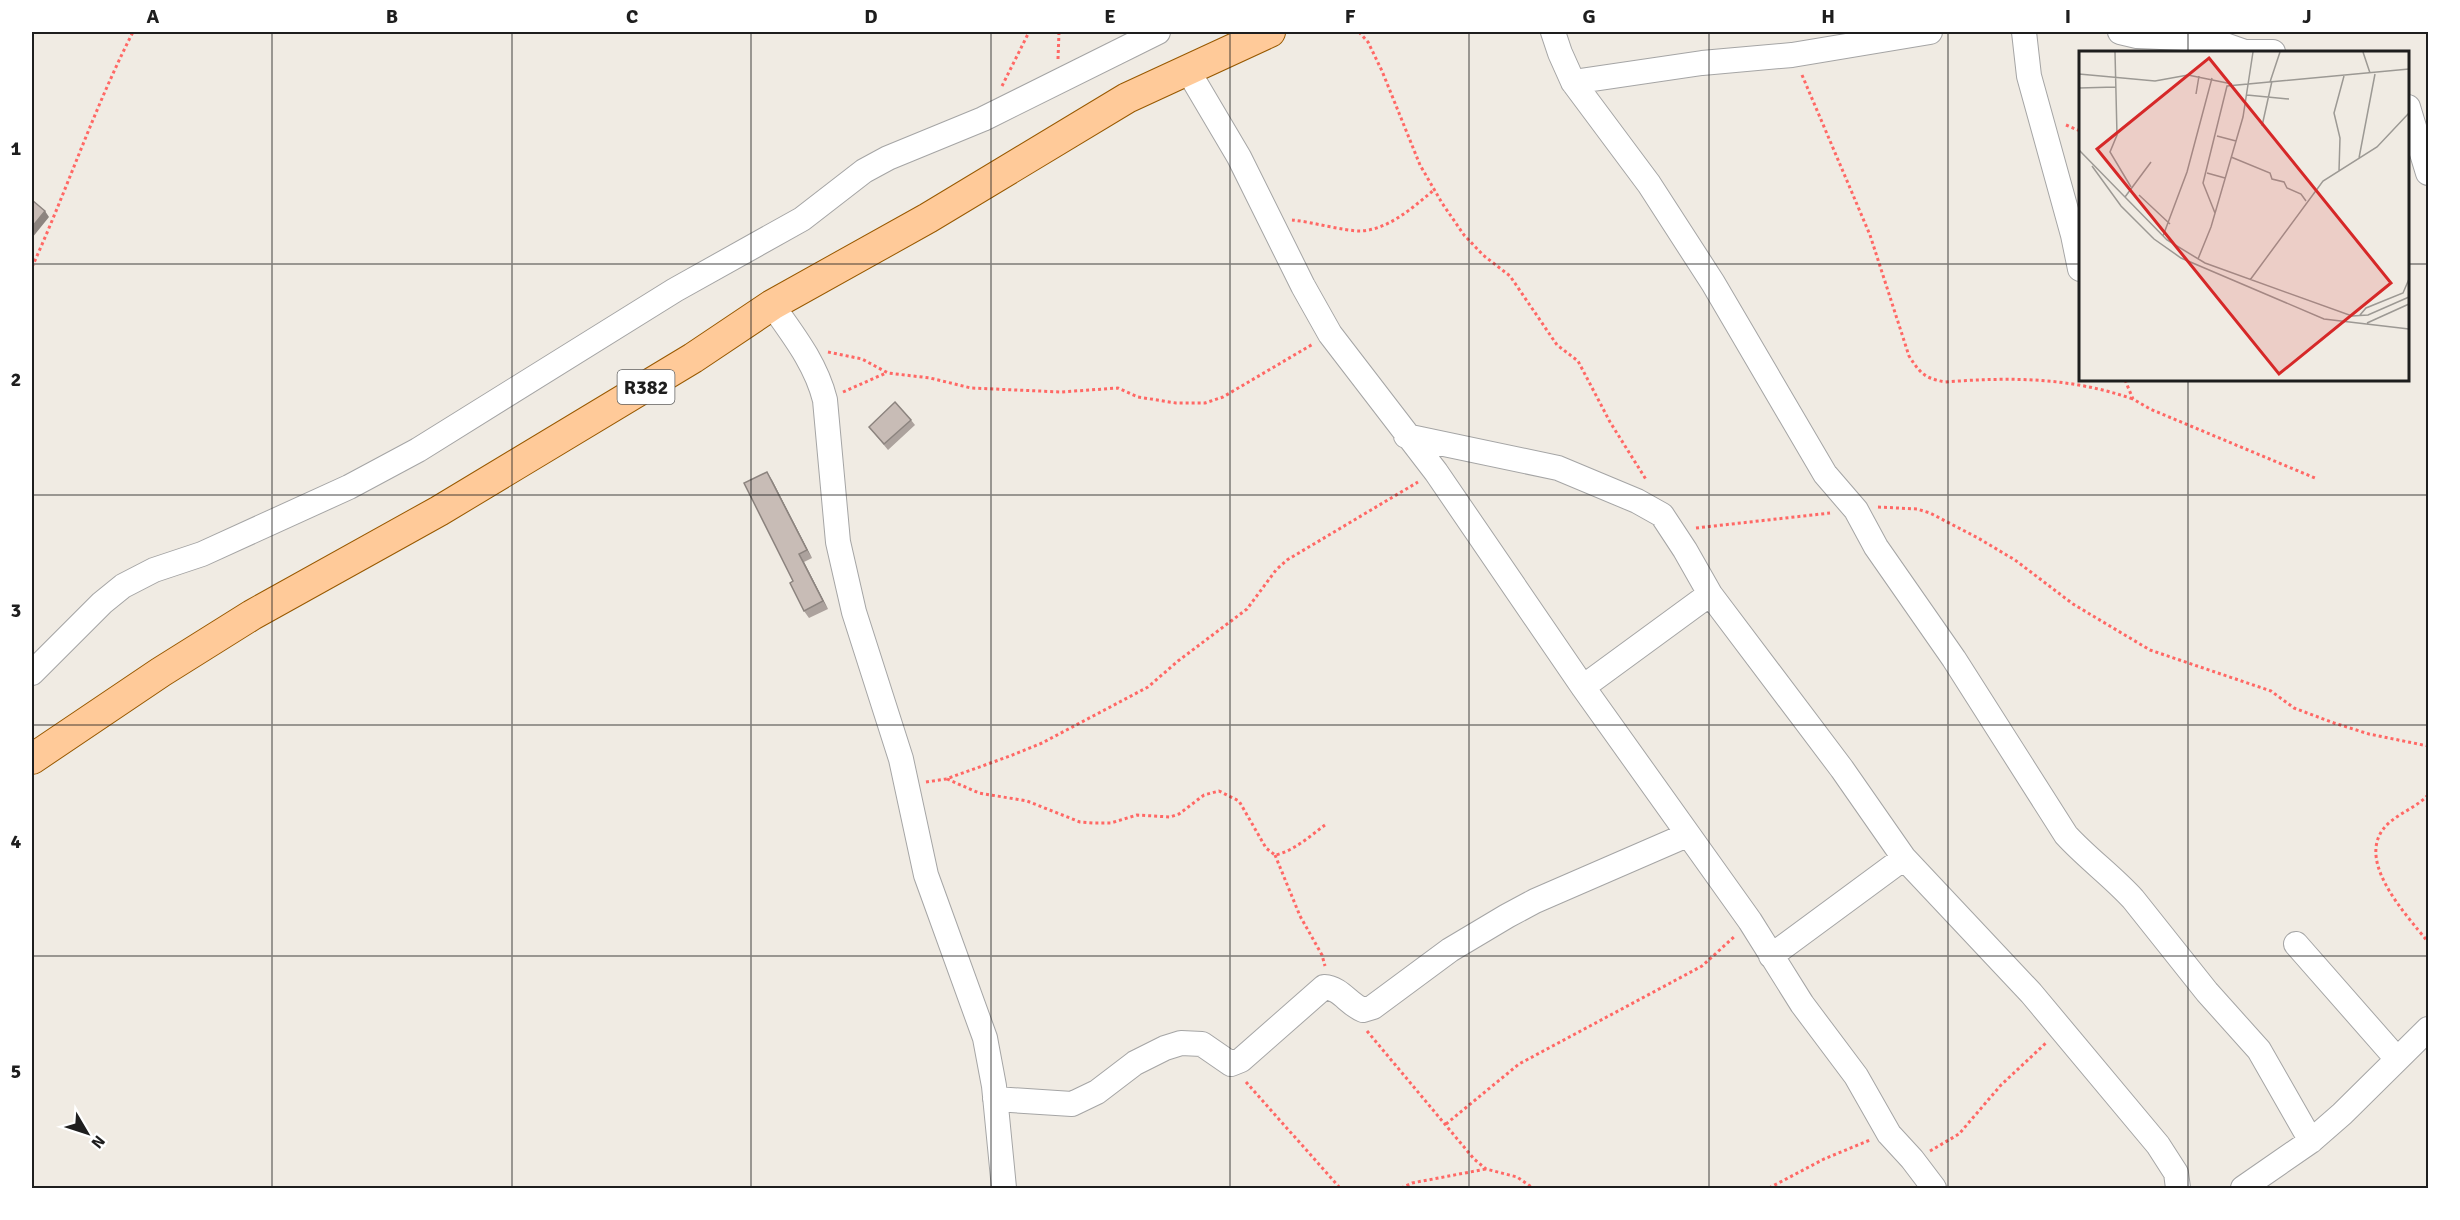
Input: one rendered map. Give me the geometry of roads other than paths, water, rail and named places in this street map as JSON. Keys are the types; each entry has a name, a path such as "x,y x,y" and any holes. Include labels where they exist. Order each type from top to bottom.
{"main road":[{"name":"R382","path":"32,759 252,615 449,505 693,358 772,306 928,218 1127,98 1270,32"}],"street":[{"path":"32,674 102,603 123,586 154,570 201,554 349,487 408,455 675,290 802,219 864,171 888,158 983,119 1158,32"},
{"path":"1553,32 1573,82 1649,184 1713,283 1825,474 1856,510 1876,548 1954,659 2066,835 2133,899 2207,992 2259,1050 2311,1141"},
{"path":"1573,82 1702,63 1792,55 1930,32"},
{"path":"2024,32 2029,76 2079,265"},
{"path":"2120,32 2138,36 2208,39 2243,51"},
{"path":"1187,69 1239,157 1329,334 1406,436 1436,471 1583,687 1750,921 1802,1004 1856,1076 1889,1134 1934,1188"},
{"path":"2409,110 2428,173"},
{"path":"772,306 805,352 820,382 825,400 838,542 854,612 901,759 926,875 985,1038 996,1099 1004,1188"},
{"path":"1406,436 1558,468 1660,515 1710,594 1842,769 1904,858 2004,963 2058,1025 2169,1159 2176,1173 2178,1188"},
{"path":"1583,687 1710,594"},
{"path":"996,1099 1072,1104 1097,1092 1135,1063 1181,1043 1202,1044 1231,1064 1248,1055 1324,987 1332,988 1363,1010 1373,1007 1450,950 1526,906 1687,835"},
{"path":"1771,956 1904,858"},
{"path":"2296,944 2397,1059"},
{"path":"2243,1188 2311,1141 2342,1114 2428,1029"}]}
